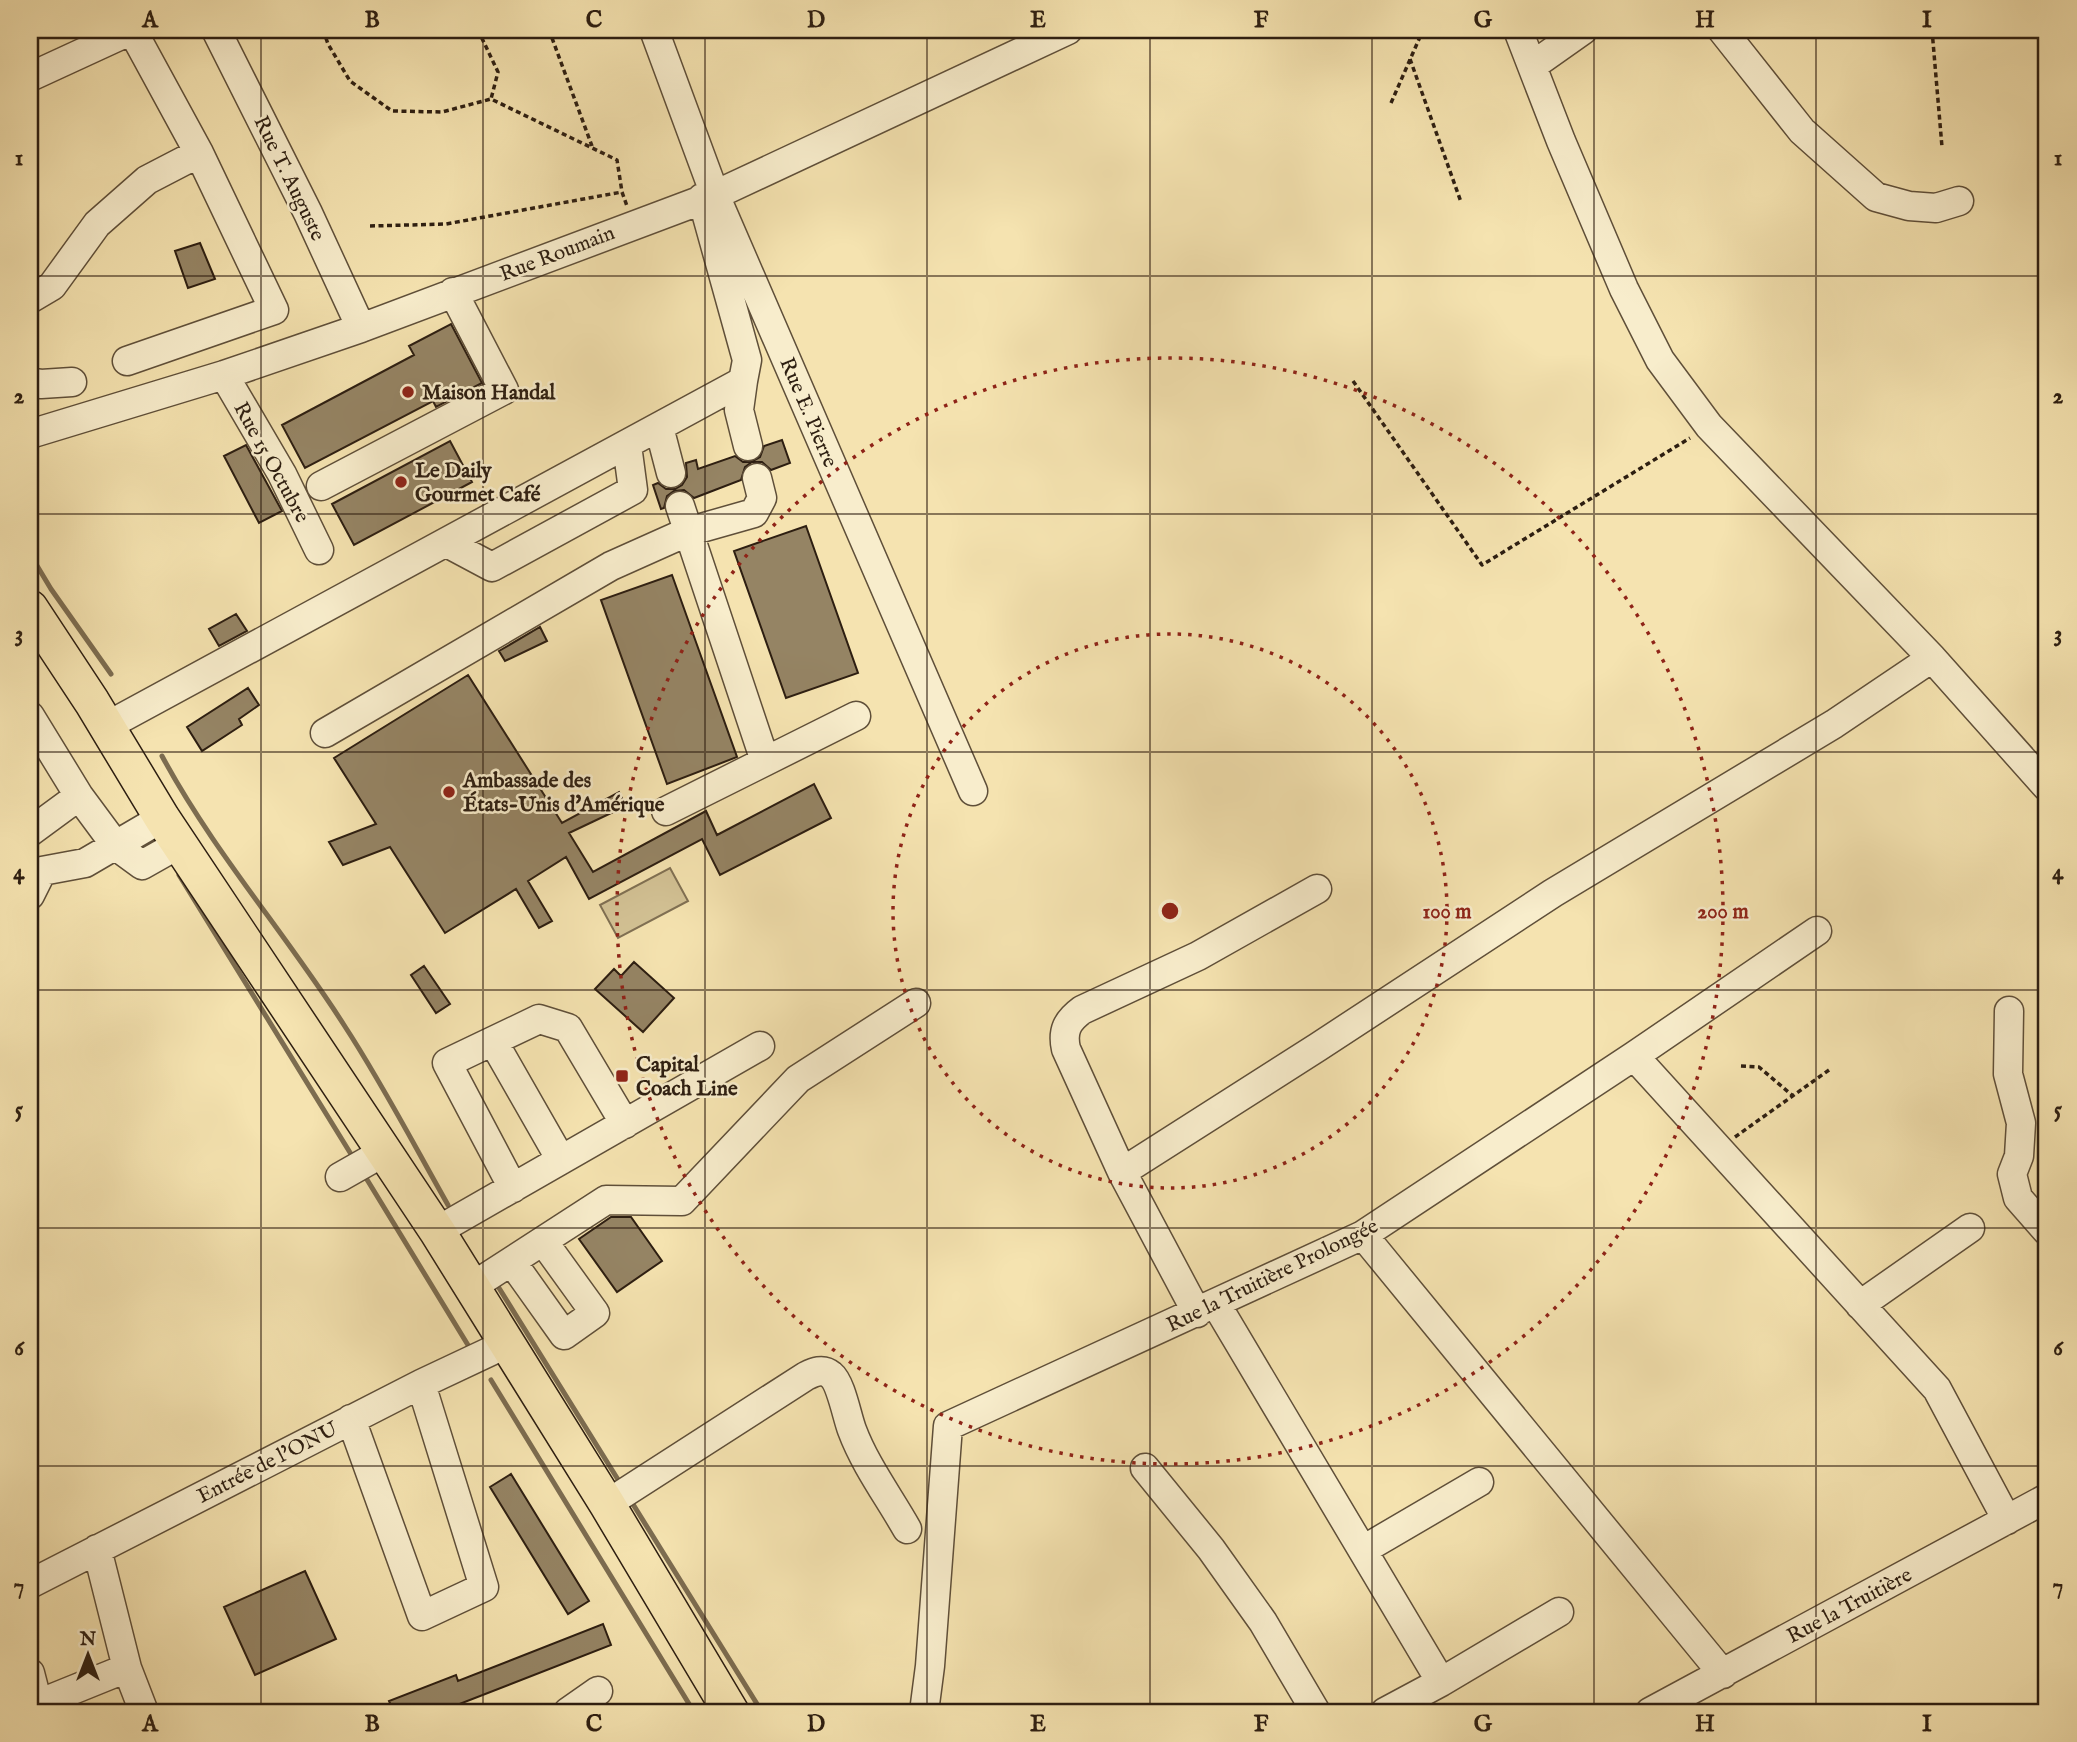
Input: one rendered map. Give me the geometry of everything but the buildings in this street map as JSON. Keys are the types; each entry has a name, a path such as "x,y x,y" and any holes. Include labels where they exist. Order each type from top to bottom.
{"main road":[{"path":"30,608 171,831 437,1231 470,1288 607,1504 731,1712"}],"street":[{"path":"30,77 132,30 199,153 274,310 127,361"},
{"name":"Rue T. Auguste","path":"216,30 308,213 361,328"},
{"name":"Rue E. Pierre","path":"654,30 708,197 973,791"},
{"name":"Rue Roumain","path":"30,435 224,375 361,328 708,197 1068,30"},
{"path":"1518,30 1625,289 1660,359 1709,426 1932,658 2047,787"},
{"path":"1532,66 1583,30"},
{"path":"1722,30 1802,131 1876,197 1909,206 1936,208 1959,201"},
{"path":"30,299 52,286 97,224 148,180 199,153"},
{"path":"708,197 747,360 738,410 748,446"},
{"path":"321,486 504,390 453,292"},
{"name":"Rue 15 Octubre","path":"224,375 282,474 319,550"},
{"path":"107,726 743,381"},
{"path":"30,382 72,382"},
{"path":"713,398 738,410"},
{"path":"659,428 671,473"},
{"path":"447,543 492,567 504,561 633,490 627,445"},
{"path":"325,733 611,566 683,519 754,513 762,498 757,478"},
{"path":"683,519 765,761"},
{"path":"1122,1172 1553,892 1833,724 1932,658"},
{"path":"30,716 79,796 116,846"},
{"path":"666,810 856,716"},
{"path":"30,832 79,796"},
{"path":"34,878 85,863 116,846 171,831"},
{"path":"1317,889 1198,956 1082,1010 1071,1017 1065,1026 1063,1039 1122,1172 1206,1308 1363,1550 1441,1682"},
{"name":"Rue la Truitière Prolongée","path":"924,1712 930,1666 948,1426 1363,1235 1634,1056 1816,931"},
{"path":"470,1288 606,1200 682,1201 798,1079 916,1003"},
{"path":"2009,1011 2008,1073 2021,1122 2019,1156 2012,1174 2018,1198 2047,1231"},
{"path":"513,1188 446,1063 539,1019 568,1028 625,1124"},
{"path":"493,1041 561,1160"},
{"path":"437,1231 760,1046"},
{"path":"1634,1056 1937,1390 2007,1520"},
{"path":"340,1177 384,1152"},
{"path":"1860,1305 1970,1228"},
{"path":"1363,1235 1723,1674"},
{"path":"512,1262 564,1335 594,1313 543,1241"},
{"name":"Entrée de l'ONU","path":"30,1584 351,1419 506,1343"},
{"path":"607,1504 806,1376 815,1371 824,1371 831,1374 836,1382 857,1442 907,1529"},
{"path":"351,1419 422,1616 484,1587 421,1384"},
{"path":"1145,1468 1211,1549 1263,1622 1316,1712"},
{"path":"1363,1550 1479,1482"},
{"name":"Rue la Truitière","path":"1650,1712 2047,1498"},
{"path":"97,1549 127,1668 144,1712"},
{"path":"1385,1712 1559,1612"},
{"path":"30,1674 38,1704 127,1668"},
{"path":"568,1712 598,1691"}],"path":[{"path":"323,30 328,44 350,81 392,111 442,112 491,99 617,160 622,192 634,225"},
{"path":"478,30 498,72 491,99"},
{"path":"549,30 592,148"},
{"path":"1391,103 1423,30"},
{"path":"1932,30 1942,147"},
{"path":"1410,59 1461,202"},
{"path":"370,226 446,225 622,192"},
{"path":"1353,381 1482,565 1709,426"},
{"path":"1741,1066 1759,1067 1793,1096"},
{"path":"1719,1148 1829,1070"}],"shaded area":[{"path":"670,868 688,901 618,938 600,905"}],"waterway":[{"path":"30,554 51,589 111,674"},
{"path":"162,756 204,825 322,991 358,1047 448,1205"},
{"path":"179,875 354,1159"},
{"path":"363,1173 471,1350"},
{"path":"499,1288 622,1486"},
{"path":"491,1380 694,1712"},
{"path":"631,1501 762,1712"}],"place":[{"name":"Maison Handal","path":"408,392"},
{"name":"Le Daily Gourmet Café","path":"401,482"},
{"name":"Ambassade des États-Unis d'Amérique","path":"449,792"},
{"name":"Capital Coach Line","path":"622,1076"}]}
